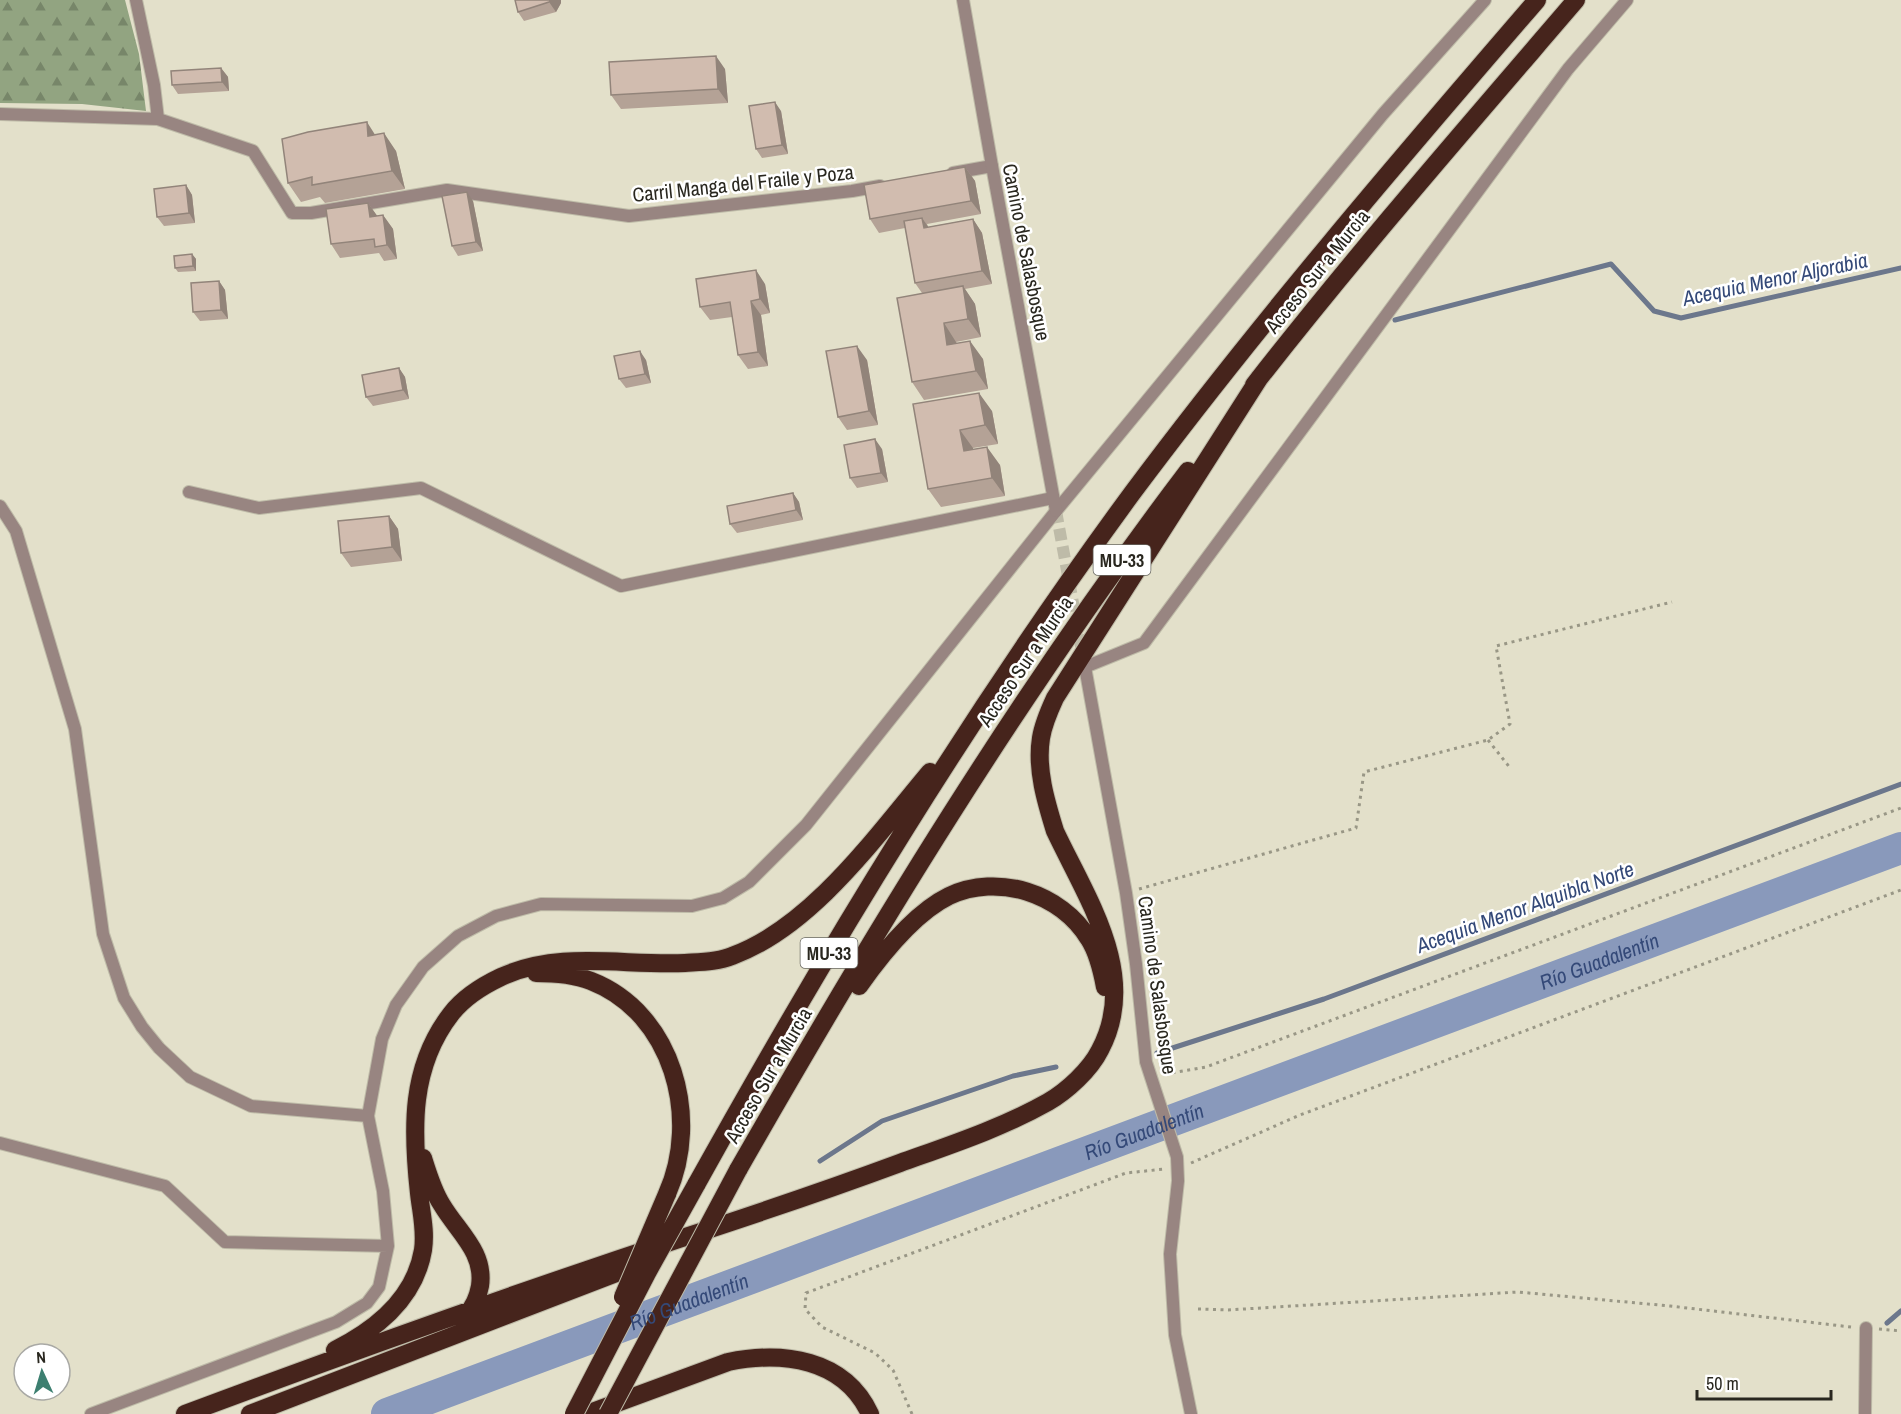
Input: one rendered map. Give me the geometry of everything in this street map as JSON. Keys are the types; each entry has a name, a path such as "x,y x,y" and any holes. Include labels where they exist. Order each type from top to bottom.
{"highway":[{"name":"Acceso Sur a Murcia","path":"574,1414 647,1273 788,1020 970,726 1133,493 1235,361 1410,146 1537,0"},
{"name":"Acceso Sur a Murcia","path":"608,1414 782,1092 945,823 1045,671 1158,510 1260,377 1440,157 1576,0"},
{"path":"185,1414 472,1309 798,1200 915,1158 1018,1118 1050,1101 1071,1086 1100,1052 1113,1013 1116,994 1114,972 1104,934 1055,831 1049,813 1041,775 1041,738 1055,698 1260,377"},
{"path":"263,1385 341,1347 392,1312 404,1297 419,1266 425,1234 418,1183 415,1101 431,1049 451,1013 465,999 493,980 531,966 563,961 674,963 706,961 730,957 761,944 806,912 848,868 970,726"},
{"path":"782,1092 891,943 930,908 948,897 981,888 1000,887 1038,896 1067,913 1090,940 1102,971 1105,989 1105,1019 1100,1052"},
{"path":"493,980 535,973 569,975 589,980 606,988 648,1025 670,1062 678,1087 682,1111 680,1154 674,1179 630,1279 586,1391"},
{"path":"250,1414 452,1328 472,1309 481,1280 478,1259 474,1249 442,1205 433,1188 415,1129"},
{"path":"272,1405 605,1278 798,1200"},
{"path":"621,1414 677,1283"},
{"path":"587,1414 728,1362 751,1357 773,1356 810,1363 828,1370 845,1382 870,1414"}],"street":[{"path":"136,0 154,85 158,118"},
{"name":"Camino de Salasbosque","path":"963,0 1056,511"},
{"path":"91,1414 336,1322 367,1303 379,1287 388,1246 383,1191 368,1116 382,1039 396,1005 423,967 458,936 496,916 541,904 692,906 723,898 749,882 806,825 1056,511 1383,114 1485,0"},
{"name":"Camino de Salasbosque","path":"1191,1414 1175,1335 1170,1254 1178,1163 1148,1074 1143,1048 1136,964 1126,893 1084,668 1144,643 1568,69 1627,0"},
{"name":"Carril Manga del Fraile y Poza","path":"0,114 158,118 253,151 292,213 311,213 447,190 629,216 887,185"},
{"path":"945,175 992,166"},
{"path":"189,492 259,508 421,488 621,586 1053,498"},
{"path":"0,506 16,531 75,729 103,934 124,998 142,1027 159,1048 190,1077 251,1106 368,1116"},
{"path":"0,1143 165,1186 225,1242 388,1246"},
{"path":"1866,1328 1866,1414"}],"path":[{"path":"1126,893 1356,828 1364,772 1488,740 1510,724 1496,646 1672,602"},
{"path":"1488,740 1510,769"},
{"path":"1148,1074 1171,1075 1206,1067 1901,808"},
{"path":"912,1414 893,1370 875,1353 822,1327 805,1309 806,1293 1126,1173 1178,1163 1300,1114 1901,890"},
{"path":"1198,1309 1228,1310 1518,1292 1901,1331"}],"green space":[{"path":"0,0 125,0 139,54 146,111 82,104 0,103"}],"building":[{"path":"515,0 551,0 518,12"},
{"path":"716,56 718,89 611,95 609,62"},
{"path":"221,68 222,82 172,85 171,71"},
{"path":"775,102 782,145 756,149 749,106"},
{"path":"367,122 368,136 384,133 392,171 312,185 312,177 288,183 282,139"},
{"path":"965,167 971,201 870,219 864,185"},
{"path":"186,185 189,213 157,217 154,189"},
{"path":"467,192 476,242 452,246 442,196"},
{"path":"368,203 370,217 383,215 387,245 375,247 374,239 331,244 326,209"},
{"path":"922,218 924,228 973,219 982,271 915,283 904,221"},
{"path":"192,254 193,266 175,268 174,256"},
{"path":"756,270 760,299 751,301 758,352 738,355 730,302 700,307 696,279"},
{"path":"219,281 221,310 193,312 191,283"},
{"path":"963,286 968,319 944,323 947,345 970,341 976,371 912,382 897,298"},
{"path":"857,346 869,411 838,417 826,351"},
{"path":"640,351 645,374 619,379 614,356"},
{"path":"399,368 403,390 366,397 362,375"},
{"path":"979,393 985,425 960,430 964,451 987,447 992,478 928,489 913,404"},
{"path":"875,439 881,473 850,478 844,445"},
{"path":"793,493 796,510 730,524 727,506"},
{"path":"389,516 392,547 341,553 338,521"}],"waterway":[{"name":"Acequia Menor Aljorabia","path":"1395,320 1611,264 1654,311 1681,318 1901,268"},
{"name":"Acequia Menor Alquibla Norte","path":"1157,1053 1324,999 1901,784"},
{"name":"Río Guadalentín","path":"387,1414 1901,848"},
{"name":"Acequia Menor Alquibla Norte","path":"820,1161 882,1121 1013,1076 1056,1067"},
{"path":"1887,1323 1901,1311"}],"tunnel":[{"path":"1056,511 1083,657"}]}
